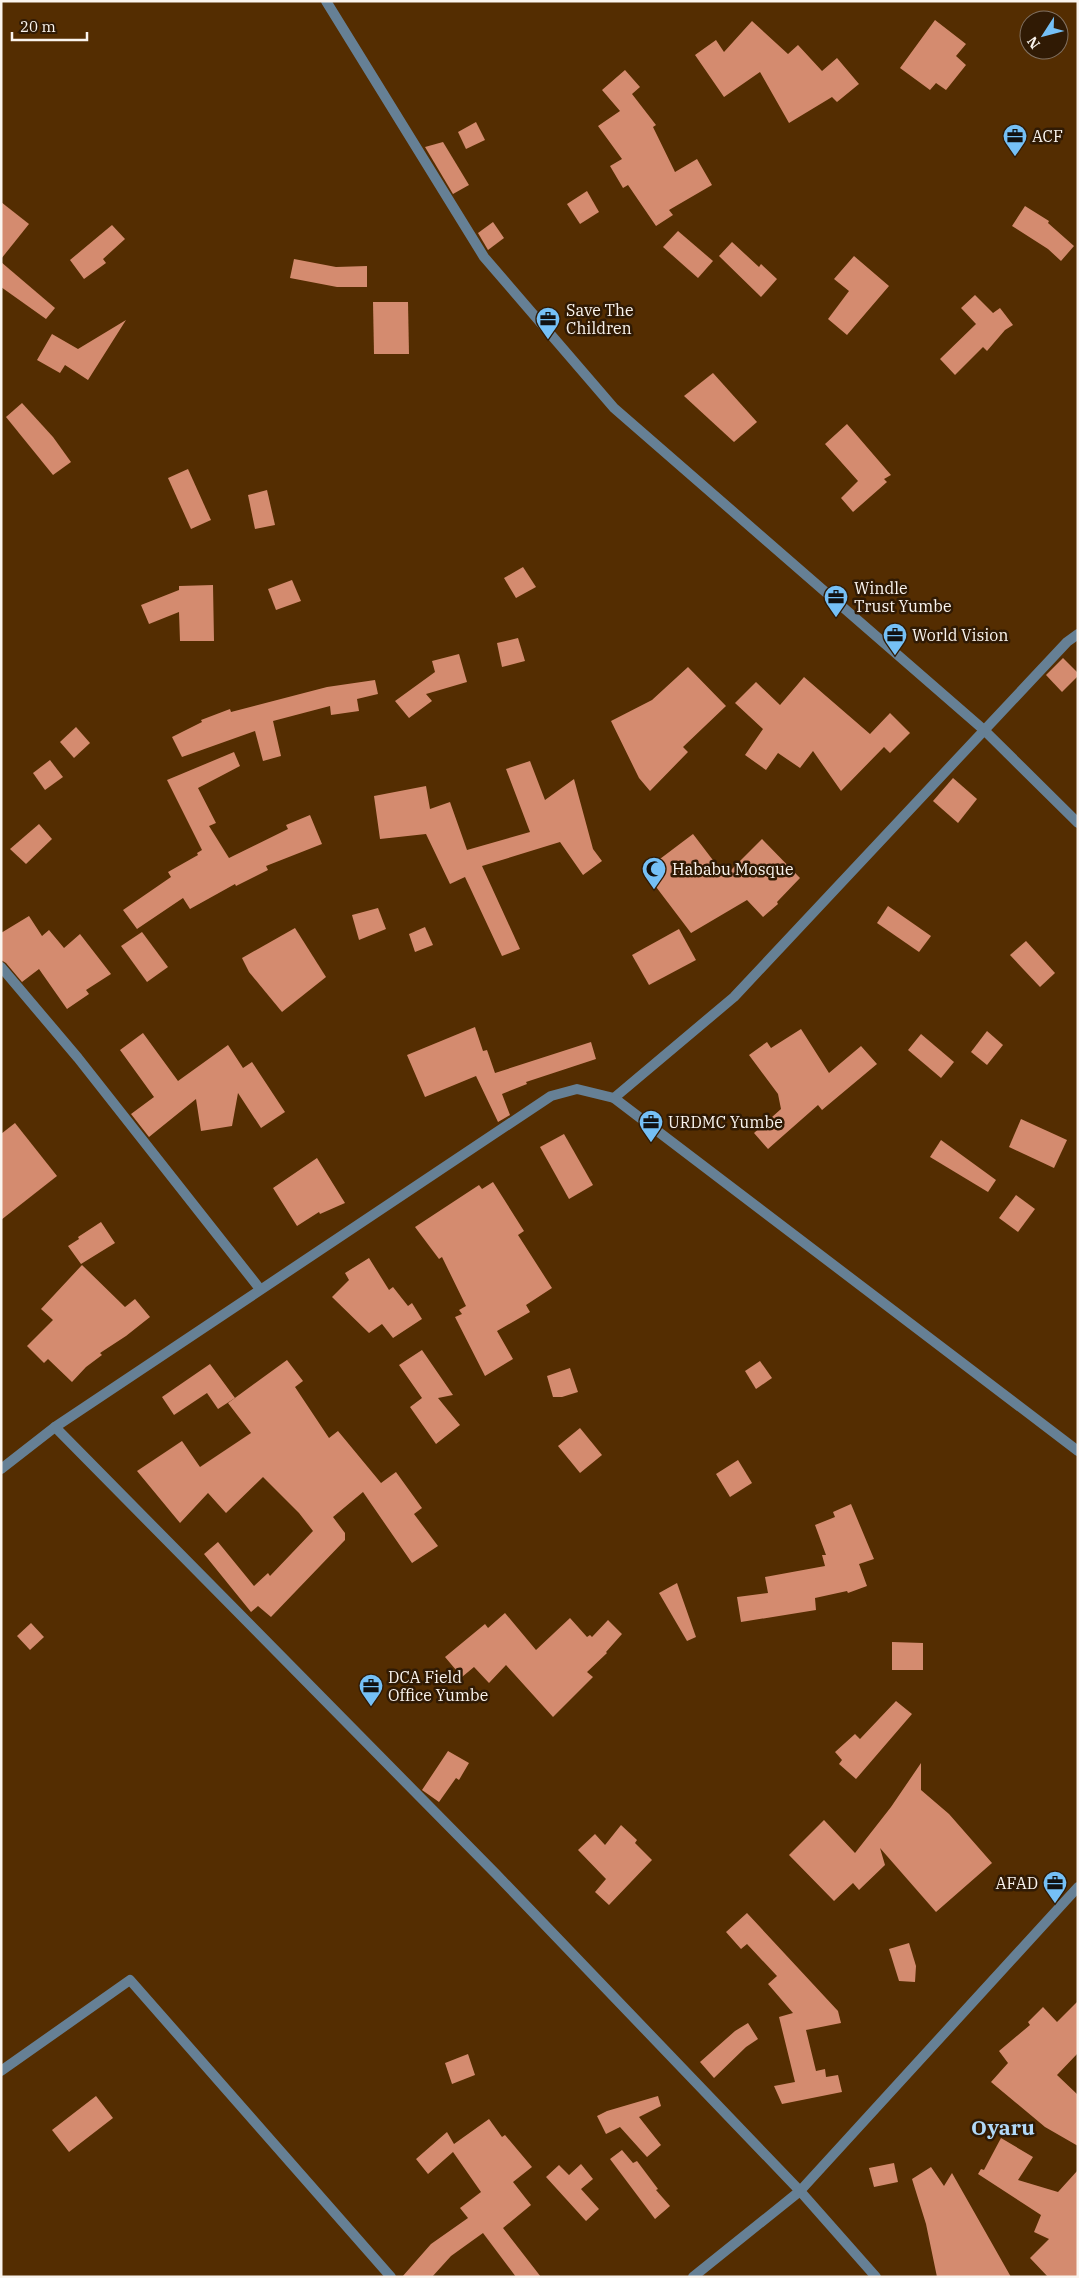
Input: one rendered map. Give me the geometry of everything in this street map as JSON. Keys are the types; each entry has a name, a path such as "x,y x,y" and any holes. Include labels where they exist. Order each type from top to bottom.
{"street":[{"path":"326,1 484,257 614,408 984,730 1078,823"},
{"path":"614,1098 734,997 1067,642 1078,634"},
{"path":"1,967 78,1058 260,1289"},
{"path":"1,1469 55,1427 551,1096 577,1089 614,1098 1078,1451"},
{"path":"55,1427 496,1874 800,2192 876,2277"},
{"path":"693,2277 800,2192 1078,1887"},
{"path":"1,2071 130,1980 391,2277"}],"building":[{"path":"935,20 966,44 956,56 966,65 946,90 936,83 930,90 900,68"},
{"path":"752,21 788,54 798,45 822,71 837,58 859,84 837,102 832,97 789,123 760,72 724,97 695,55 716,40 724,52"},
{"path":"625,70 640,87 632,94 656,125 653,127 675,172 697,159 712,185 669,210 673,215 656,226 628,185 623,188 610,166 622,159 598,126 620,111 602,90"},
{"path":"476,122 485,140 466,149 458,132"},
{"path":"443,142 469,185 453,194 425,147"},
{"path":"587,191 599,212 580,224 567,204"},
{"path":"1,202 29,224 1,259"},
{"path":"1025,206 1049,221 1048,223 1074,246 1061,261 1048,249 1012,226"},
{"path":"493,222 504,238 488,250 478,233"},
{"path":"112,225 125,239 103,259 106,263 84,279 70,260"},
{"path":"678,231 713,261 698,278 663,247"},
{"path":"732,242 759,267 761,264 777,279 761,297 719,256"},
{"path":"854,256 889,286 847,335 828,319 849,291 834,279"},
{"path":"294,259 336,267 367,266 367,287 337,287 290,278"},
{"path":"1,262 55,308 46,319 1,287"},
{"path":"975,295 993,313 1000,308 1013,325 1005,330 987,351 983,347 955,375 940,359 976,324 961,308"},
{"path":"373,302 408,302 409,354 374,354"},
{"path":"126,320 88,380 65,365 60,373 37,360 52,334 78,349"},
{"path":"713,373 757,422 734,442 684,396"},
{"path":"22,403 53,437 71,462 53,475 6,417"},
{"path":"847,424 891,475 884,479 887,482 853,512 841,498 858,481 825,444"},
{"path":"188,469 211,520 191,529 168,478"},
{"path":"267,490 275,525 255,529 248,495"},
{"path":"523,567 536,587 516,598 504,578"},
{"path":"292,580 301,601 276,610 268,589"},
{"path":"213,585 214,641 180,641 179,612 149,624 141,605 179,590 179,586"},
{"path":"518,638 525,661 502,667 497,643"},
{"path":"459,654 467,682 426,694 432,701 409,718 395,701 435,672 432,661"},
{"path":"1063,658 1078,673 1078,676 1062,692 1046,675"},
{"path":"688,667 726,706 683,747 688,752 650,791 639,778 611,721 652,700"},
{"path":"804,677 870,734 890,713 910,733 890,753 884,747 841,791 813,751 800,768 778,753 766,770 745,755 763,729 735,703 756,682 780,705"},
{"path":"375,680 378,694 357,699 359,711 331,715 330,706 273,721 281,756 263,761 255,731 182,757 172,737 202,722 201,720 230,709 231,712 327,687"},
{"path":"76,727 90,743 74,758 60,742"},
{"path":"234,752 240,766 198,788 216,823 209,826 229,858 288,829 286,825 310,815 322,844 266,866 268,870 236,886 235,884 190,909 183,898 137,929 123,910 171,877 168,872 198,855 197,853 202,850 167,780"},
{"path":"50,760 63,777 45,790 33,773"},
{"path":"530,761 545,800 574,779 593,849 602,861 583,875 560,842 482,866 520,949 502,956 465,877 450,884 426,834 380,839 374,796 426,786 430,809 450,802 467,850 530,832 506,769"},
{"path":"953,778 977,799 958,823 933,801"},
{"path":"39,824 52,839 26,864 10,849"},
{"path":"693,834 725,876 762,839 800,878 777,902 778,904 763,917 747,900 691,933 644,871"},
{"path":"888,906 931,936 919,952 877,923"},
{"path":"378,908 386,929 359,940 352,915"},
{"path":"29,916 42,936 49,930 64,948 80,934 111,974 86,990 89,994 67,1009 39,969 22,982 6,963 1,960 1,933"},
{"path":"425,927 433,945 415,952 409,934"},
{"path":"295,928 326,977 282,1012 249,972 242,958"},
{"path":"679,929 696,960 649,985 632,955"},
{"path":"142,932 168,967 147,982 121,946"},
{"path":"1026,941 1055,973 1040,987 1010,955"},
{"path":"475,1027 483,1051 487,1050 495,1073 591,1042 596,1059 526,1082 527,1084 502,1094 510,1115 498,1122 476,1076 425,1097 407,1055"},
{"path":"801,1029 829,1073 861,1046 877,1064 822,1110 818,1105 768,1149 754,1133 781,1109 778,1094 749,1055 767,1042 771,1048"},
{"path":"987,1031 1003,1045 987,1065 971,1052"},
{"path":"143,1033 178,1081 228,1045 243,1068 252,1062 285,1112 261,1128 238,1093 232,1126 201,1131 196,1099 149,1137 131,1114 154,1097 120,1050"},
{"path":"921,1034 954,1062 941,1078 908,1050"},
{"path":"1021,1119 1067,1140 1054,1168 1009,1147"},
{"path":"15,1123 57,1176 1,1220 1,1134"},
{"path":"564,1134 593,1185 569,1199 540,1147"},
{"path":"941,1140 996,1180 988,1192 930,1157"},
{"path":"317,1158 345,1203 320,1214 319,1212 297,1226 273,1188"},
{"path":"493,1182 524,1231 518,1235 552,1288 526,1305 530,1312 497,1331 513,1359 485,1376 455,1317 462,1314 459,1310 466,1306 442,1257 439,1259 415,1227 479,1185 482,1189"},
{"path":"1016,1195 1035,1209 1018,1232 999,1218"},
{"path":"101,1222 115,1243 81,1264 68,1246"},
{"path":"369,1258 389,1290 393,1287 408,1306 412,1303 422,1319 393,1338 382,1324 369,1333 332,1297 349,1280 345,1273"},
{"path":"82,1265 125,1307 135,1299 150,1317 100,1353 102,1355 86,1367 72,1382 48,1359 44,1363 27,1346 53,1320 41,1309"},
{"path":"422,1350 453,1395 438,1398 460,1425 436,1444 410,1407 422,1398 399,1365"},
{"path":"287,1360 303,1381 295,1387 329,1438 338,1431 381,1483 396,1472 422,1508 414,1514 438,1546 412,1563 363,1492 333,1517 345,1533 345,1540 271,1617 258,1606 251,1612 204,1554 218,1542 254,1586 268,1573 270,1576 313,1531 299,1513 263,1477 226,1513 208,1493 180,1523 137,1471 182,1441 200,1467 251,1433 228,1403"},
{"path":"760,1361 772,1378 756,1389 745,1371"},
{"path":"210,1364 235,1398 218,1409 207,1393 174,1415 162,1397"},
{"path":"570,1368 578,1392 562,1397 553,1397 547,1376"},
{"path":"580,1428 602,1455 580,1473 558,1446"},
{"path":"738,1460 752,1483 730,1497 716,1474"},
{"path":"851,1504 874,1559 859,1564 867,1586 848,1593 847,1591 815,1598 816,1610 741,1622 737,1597 768,1593 765,1577 825,1566 822,1555 826,1555 815,1525 835,1517 833,1512"},
{"path":"677,1583 696,1637 687,1641 659,1593"},
{"path":"505,1613 536,1650 570,1618 587,1637 590,1635 592,1637 608,1620 622,1634 607,1653 587,1672 593,1677 553,1717 506,1665 489,1683 474,1667 462,1677 445,1657 485,1624 488,1628"},
{"path":"31,1623 44,1637 30,1650 17,1636"},
{"path":"892,1642 923,1643 923,1670 892,1670"},
{"path":"896,1701 912,1714 856,1779 839,1764 842,1760 835,1752 855,1734 860,1739"},
{"path":"448,1751 469,1763 459,1780 456,1778 439,1802 422,1790"},
{"path":"921,1763 921,1790 949,1814 992,1863 936,1912 880,1848 885,1865 859,1890 853,1883 834,1901 789,1855 824,1820 855,1853 891,1807"},
{"path":"621,1825 637,1840 635,1843 652,1860 609,1905 595,1892 606,1879 578,1850 595,1834 605,1845"},
{"path":"747,1913 838,2011 841,2023 806,2030 816,2071 825,2069 826,2077 838,2075 842,2092 782,2104 774,2086 795,2082 779,2017 793,2013 768,1984 777,1976 747,1944 741,1949 726,1932"},
{"path":"909,1943 916,1966 915,1982 899,1981 889,1949"},
{"path":"1078,2001 1078,2053 1057,2075 1078,2095 1078,2146 1045,2127 991,2082 1008,2063 999,2051 1030,2025 1028,2022 1043,2007 1057,2022"},
{"path":"748,2023 758,2039 746,2047 714,2078 700,2062 735,2031"},
{"path":"468,2054 475,2075 452,2084 445,2063"},
{"path":"96,2096 113,2118 69,2152 52,2130"},
{"path":"658,2096 661,2106 639,2117 661,2145 647,2157 620,2127 606,2134 597,2116 607,2111"},
{"path":"489,2119 502,2137 505,2135 532,2167 513,2182 531,2205 503,2228 541,2277 516,2277 483,2233 451,2256 432,2277 402,2277 431,2244 468,2218 460,2208 481,2192 453,2152 428,2174 416,2159 447,2132 454,2144"},
{"path":"1001,2138 1033,2157 1018,2180 1058,2192 1078,2170 1078,2277 1048,2277 1030,2258 1049,2239 1034,2232 1041,2215 978,2174 981,2169 984,2170"},
{"path":"622,2150 633,2163 637,2161 658,2189 656,2190 670,2206 655,2219 610,2159"},
{"path":"894,2163 898,2182 874,2187 869,2168"},
{"path":"581,2164 593,2179 581,2189 599,2209 586,2221 546,2177 559,2165 569,2175"},
{"path":"931,2167 944,2186 952,2173 1011,2277 937,2277 926,2224 912,2179"}],"place":[{"name":"ACF","path":"1015,157"},
{"name":"Save The Children","path":"548,340"},
{"name":"Windle Trust Yumbe","path":"836,618"},
{"name":"World Vision","path":"895,656"},
{"name":"Hababu Mosque","path":"654,890"},
{"name":"URDMC Yumbe","path":"651,1143"},
{"name":"DCA Field Office Yumbe","path":"371,1707"},
{"name":"AFAD","path":"1055,1904"}],"district":[{"name":"Oyaru","path":"1003,2127"}]}
